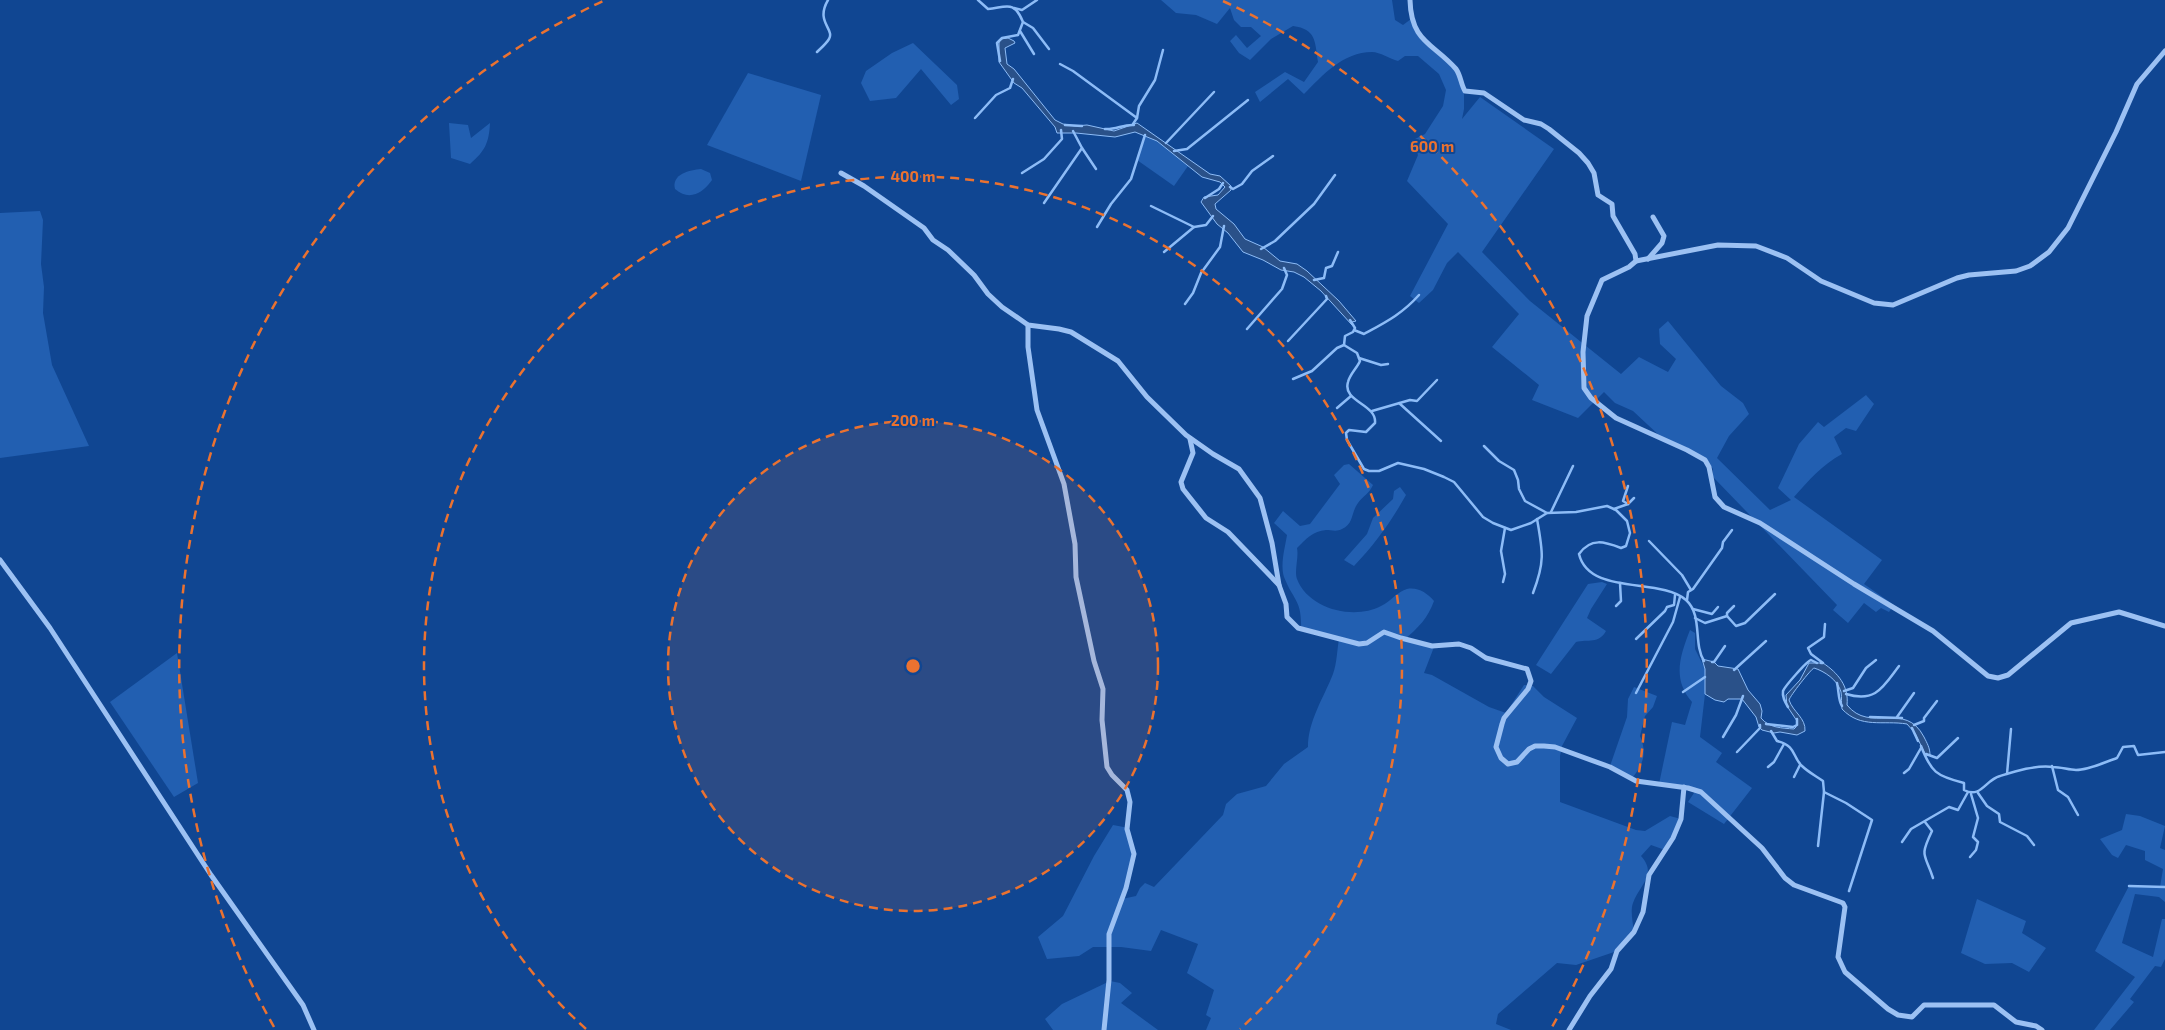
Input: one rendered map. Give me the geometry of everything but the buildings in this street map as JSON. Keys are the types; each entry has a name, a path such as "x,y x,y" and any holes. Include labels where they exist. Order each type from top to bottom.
{"street":[{"path":"1410,0 1415,28 1429,46 1456,69 1465,91 1484,93 1524,120 1541,124 1579,153 1594,173 1598,195 1612,204 1613,216 1635,254 1636,261"},
{"path":"2165,51 2137,84 2116,132 2068,228 2049,252 2030,266 2016,271 1969,275 1958,278 1893,305 1874,303 1821,281 1787,258 1756,246 1718,245 1636,261 1629,267 1605,277 1598,287 1587,316 1583,352 1584,388 1596,404 1616,418 1705,460 1710,467 1716,497 1724,507 1760,523 1854,584 1933,631 1992,678 2008,675 2070,623 2119,612 2165,626"},
{"path":"840,173 864,186 924,228 933,240 948,250 974,275 988,294 1002,307 1028,325 1059,328 1071,332 1118,361 1147,397 1190,438 1239,469 1260,498 1272,543 1279,585 1286,604 1287,617 1298,628 1359,644 1367,643 1384,632 1432,646 1459,644 1471,648 1486,658 1526,669 1531,681 1528,689 1504,718 1496,746 1501,758 1508,764 1517,762 1529,749 1535,746 1555,747 1610,767 1636,781 1701,792 1762,848 1785,878 1794,885 1843,903 1838,957 1840,963 1845,972 1888,1009 1898,1015 1912,1017 1924,1005 1994,1005 2016,1022 2036,1026 2042,1030"},
{"path":"1648,259 1662,243 1664,236 1653,217"},
{"path":"1028,325 1028,347 1037,410 1064,484 1075,544 1076,577 1094,661 1103,689 1102,720 1107,767 1127,790 1130,802 1126,829 1134,854 1126,888 1109,934 1109,980 1104,1030"},
{"path":"1190,438 1193,453 1181,482 1183,489 1206,518 1228,532 1279,585"},
{"path":"0,560 50,628 215,881 303,1006 314,1030"},
{"path":"1569,1030 1590,996 1611,969 1617,951 1634,932 1643,912 1649,875 1673,838 1681,819 1684,788"}],"shaded area":[{"path":"1161,0 1392,0 1395,20 1403,25 1411,19 1428,44 1455,66 1464,84 1462,119 1480,97 1554,149 1482,252 1530,301 1621,374 1639,357 1668,372 1676,359 1660,344 1659,329 1668,321 1721,386 1743,403 1749,414 1729,436 1717,458 1770,510 1791,500 1778,488 1799,444 1818,422 1824,427 1866,395 1874,404 1856,431 1846,428 1834,437 1842,454 1822,468 1794,497 1882,560 1864,584 1894,605 1889,612 1881,608 1876,612 1864,603 1848,623 1833,610 1837,605 1713,477 1713,469 1706,459 1662,438 1633,411 1615,403 1604,392 1578,418 1532,400 1539,385 1492,347 1519,314 1458,252 1447,263 1433,290 1419,303 1410,296 1448,224 1407,181 1418,155 1411,141 1425,134 1443,106 1446,90 1439,74 1418,56 1405,56 1398,61 1375,52 1362,53 1343,60 1334,66 1304,94 1288,79 1260,102 1255,92 1285,72 1304,82 1318,62 1315,42 1310,33 1293,26 1271,39 1250,60 1239,53 1230,41 1236,35 1247,48 1261,36 1251,27 1241,27 1234,20 1230,8 1217,24 1196,15 1176,13"},
{"path":"1008,38 1015,43 1005,48 1007,64 1014,69 1055,120 1063,124 1087,125 1114,131 1137,123 1210,174 1220,176 1231,186 1231,190 1215,204 1216,209 1234,224 1245,239 1263,247 1280,261 1297,264 1307,271 1339,301 1356,321 1352,322 1352,325 1321,291 1304,277 1294,272 1281,270 1243,252 1228,233 1217,224 1201,202 1204,197 1218,195 1225,187 1220,182 1202,177 1157,141 1135,132 1115,137 1057,133 1055,127 1022,88 1014,83 999,62 999,42 1001,39"},
{"path":"913,43 957,85 959,99 951,105 921,69 896,98 870,101 861,83 866,71 892,53"},
{"path":"748,73 821,95 801,181 707,145"},
{"path":"449,123 468,125 471,138 490,123 489,136 485,146 470,164 451,158"},
{"path":"1146,136 1157,141 1188,166 1174,186 1137,160"},
{"path":"701,169 710,173 712,180 704,189 695,194 685,195 675,189 676,180 679,176 692,170"},
{"path":"40,211 43,220 41,264 44,287 43,313 52,365 89,446 0,458 0,213"},
{"path":"1349,464 1373,485 1370,491 1358,503 1346,527 1338,530 1317,532 1297,548 1296,576 1303,590 1322,605 1346,612 1370,610 1384,604 1407,589 1415,589 1425,593 1434,601 1432,607 1422,622 1404,640 1434,647 1424,673 1432,675 1489,707 1506,713 1524,685 1533,686 1544,697 1577,718 1562,746 1560,756 1560,802 1636,830 1645,831 1670,816 1681,819 1665,850 1651,845 1641,856 1646,863 1648,874 1632,906 1634,932 1617,951 1576,965 1557,963 1498,1014 1496,1024 1511,1030 1206,1030 1211,1018 1206,1015 1214,990 1187,973 1198,944 1161,930 1151,951 1121,947 1093,947 1079,956 1047,959 1038,937 1063,916 1094,856 1113,825 1129,828 1132,838 1133,855 1122,899 1136,896 1145,883 1154,887 1223,815 1226,804 1237,794 1266,786 1284,764 1308,747 1317,709 1334,670 1339,639 1301,628 1300,611 1287,585 1282,567 1287,535 1274,523 1283,511 1300,526 1310,524 1340,484 1334,475 1344,465"},
{"path":"1400,487 1406,495 1376,541 1354,566 1344,560 1367,534 1373,518 1393,499 1394,491"},
{"path":"1602,582 1607,584 1587,618 1606,631 1603,635 1597,639 1576,642 1551,674 1536,665 1588,584"},
{"path":"1690,630 1695,633 1695,649 1705,669 1705,694 1700,737 1722,753 1716,762 1752,788 1724,824 1688,802 1696,790 1659,784 1672,722 1685,725 1692,702 1682,685 1680,676 1681,658"},
{"path":"177,653 198,783 174,797 110,702"},
{"path":"1702,659 1714,662 1718,666 1738,669 1748,690 1760,704 1761,718 1772,726 1794,729 1797,721 1787,706 1786,695 1800,680 1809,663 1823,663 1838,676 1846,692 1847,705 1856,713 1866,717 1907,720 1916,726 1924,737 1930,755 1926,756 1915,733 1907,724 1865,721 1849,715 1842,709 1841,692 1837,684 1822,671 1814,668 1789,700 1803,722 1805,731 1797,735 1762,730 1756,717 1742,699 1728,699 1724,702 1715,700 1705,694 1705,669"},
{"path":"1634,687 1657,696 1653,707 1645,716 1640,736 1644,753 1642,763 1632,778 1610,766 1627,717 1628,699"},
{"path":"2126,814 2140,816 2165,826 2160,848 2165,850 2165,902 2159,897 2135,894 2122,943 2153,957 2162,919 2165,919 2165,959 2161,967 2155,966 2130,999 2134,1002 2110,1030 2094,1030 2135,977 2095,951 2129,886 2160,887 2163,869 2145,860 2145,851 2126,845 2118,858 2112,855 2100,839 2122,830"},
{"path":"1977,899 2026,921 2022,933 2046,948 2029,972 2012,963 1985,964 1961,953"},
{"path":"1110,981 1120,983 1132,993 1121,1003 1158,1030 1053,1030 1045,1019 1062,1004"}],"waterway":[{"path":"817,52 826,43 830,35 824,19 828,0"},
{"path":"978,0 988,9 1009,6 1016,10 1023,22 1018,35 1002,38 997,43 1000,61"},
{"path":"1014,8 1022,10 1037,0"},
{"path":"1023,22 1033,28 1049,49"},
{"path":"1020,31 1034,54"},
{"path":"1133,124 1137,118 1139,106 1155,80 1163,50"},
{"path":"1060,64 1073,71 1137,118"},
{"path":"975,118 996,95 1010,88 1013,79"},
{"path":"1166,143 1214,92"},
{"path":"1174,151 1187,149 1248,100"},
{"path":"1065,125 1082,126"},
{"path":"1105,129 1134,125"},
{"path":"1022,173 1044,159 1062,139 1061,130"},
{"path":"1044,203 1082,148 1073,131"},
{"path":"1097,227 1111,204 1131,179 1145,135"},
{"path":"1082,148 1096,169"},
{"path":"1230,187 1233,189 1242,184 1252,171 1273,156"},
{"path":"1261,249 1275,241 1314,204 1335,175"},
{"path":"1205,198 1219,189 1223,183"},
{"path":"1151,206 1194,227 1206,225 1213,216"},
{"path":"1185,304 1193,293 1201,273 1220,247 1224,226"},
{"path":"1164,252 1194,227"},
{"path":"1314,280 1324,278 1326,268 1332,266 1338,252"},
{"path":"1247,329 1282,289 1287,275 1284,268"},
{"path":"1354,330 1364,334 1400,313 1419,295"},
{"path":"1288,341 1327,299 1326,296"},
{"path":"1350,320 1355,328 1353,332 1345,336 1344,345 1357,353 1360,361 1349,379 1348,389 1354,399 1371,411 1375,423 1366,432 1349,430 1346,433 1347,440 1364,469 1379,471 1398,463 1424,469 1444,477 1454,482 1483,517 1511,530 1531,523 1547,513 1576,512 1607,506 1616,510 1627,521 1630,533 1626,546 1621,548 1599,542 1588,545 1579,554 1585,567 1596,576 1610,581 1660,589 1674,593 1686,600 1694,613 1699,646 1704,661"},
{"path":"1293,379 1312,371 1337,348 1344,345"},
{"path":"1359,358 1381,365 1388,364"},
{"path":"1372,411 1410,400 1417,401 1437,380"},
{"path":"1337,408 1351,396"},
{"path":"1399,403 1441,441"},
{"path":"1484,446 1499,461 1514,470 1519,489 1525,501 1547,513"},
{"path":"1551,512 1573,466"},
{"path":"1628,486 1623,501 1628,504"},
{"path":"1614,509 1628,504 1634,498"},
{"path":"1533,593 1540,573 1542,557 1537,519"},
{"path":"1503,582 1505,574 1501,551 1505,528"},
{"path":"1687,600 1688,592 1693,589 1722,548 1723,542 1732,530"},
{"path":"1649,541 1682,575 1691,590"},
{"path":"1616,606 1621,601 1620,583"},
{"path":"1695,618 1705,623 1727,616 1736,626 1745,623 1775,594"},
{"path":"1636,639 1667,607 1674,605 1675,595"},
{"path":"1636,693 1673,622 1680,597"},
{"path":"1727,616 1727,613 1734,606"},
{"path":"1693,609 1712,614 1718,607"},
{"path":"1821,663 1823,663 1811,654 1808,648 1824,637 1825,624"},
{"path":"1734,670 1766,641"},
{"path":"1712,662 1714,662 1725,646"},
{"path":"1844,691 1853,688 1866,668 1876,660"},
{"path":"1788,707 1783,691 1809,661 1817,663"},
{"path":"1846,694 1856,696 1872,695 1883,686 1899,666"},
{"path":"1683,692 1705,677"},
{"path":"1837,683 1842,706"},
{"path":"1897,717 1914,693"},
{"path":"1723,737 1736,715 1743,696"},
{"path":"1914,725 1924,721 1924,718 1937,701"},
{"path":"1870,717 1902,718"},
{"path":"1766,724 1793,727 1797,725 1797,719"},
{"path":"1737,752 1760,728 1760,725"},
{"path":"1912,728 1918,741"},
{"path":"2007,774 2011,729"},
{"path":"1771,731 1777,741 1791,749 1802,766 1823,781 1824,792 1846,803 1872,820 1849,891"},
{"path":"1926,754 1937,758 1958,738"},
{"path":"1768,767 1774,762 1784,744"},
{"path":"1921,746 1928,762 1936,772 1947,778 1964,783 1964,790 1970,792 1979,791 1995,778 2026,769 2059,767 2081,770 2092,767 2117,758 2123,747 2134,746 2138,755 2165,752"},
{"path":"1904,773 1909,769 1921,748"},
{"path":"1794,777 1800,765"},
{"path":"2052,766 2058,790 2068,797 2078,815"},
{"path":"1818,846 1824,792"},
{"path":"1902,842 1911,829 1949,807 1958,810 1968,792"},
{"path":"1978,793 1987,806 1999,814 2000,822 2027,836 2034,845"},
{"path":"1970,857 1976,850 1978,842 1973,837 1978,818 1971,794"},
{"path":"1925,822 1932,831 1924,851 1933,878"},
{"path":"2129,886 2165,887"}]}
